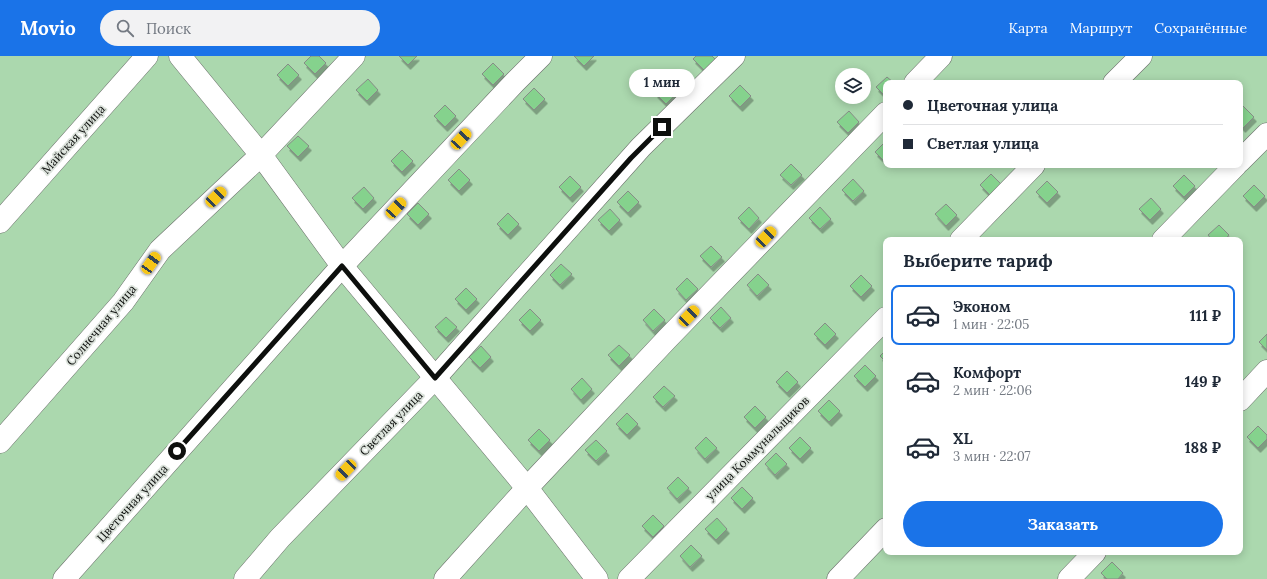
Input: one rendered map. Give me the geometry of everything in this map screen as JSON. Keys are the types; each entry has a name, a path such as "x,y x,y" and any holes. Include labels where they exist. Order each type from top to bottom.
{"street":[{"name":"Майская улица","path":"0,222 147,56"},
{"path":"180,56 261,155 342,266 527,488 597,579"},
{"name":"Солнечная улица","path":"0,442 123,302 160,250 261,155 354,56"},
{"name":"Цветочная улица","path":"64,579 342,266 541,56"},
{"name":"Светлая улица","path":"245,579 280,538 435,378 642,147 734,56"},
{"path":"918,80 941,56"},
{"path":"1117,80 1141,56"},
{"path":"445,579 527,488 667,339 883,116"},
{"path":"1243,158 1267,134"},
{"path":"965,237 1031,168"},
{"path":"1166,237 1233,168"},
{"name":"улица Коммунальщиков","path":"629,579 883,321"},
{"path":"1243,397 1267,371"},
{"path":"838,579 883,532"},
{"path":"1069,579 1092,555"}],"green space":[{"path":"0,56 1267,56 1267,579 0,579"}],"building":[{"path":"311,56 319,56 326,63 315,74 304,63"},
{"path":"399,56 417,56 408,65"},
{"path":"574,56 594,56 584,66"},
{"path":"696,56 712,56 715,59 704,70 693,59"},
{"path":"493,63 504,74 493,85 482,74"},
{"path":"288,64 299,75 288,86 277,75"},
{"path":"887,77 890,80 884,80"},
{"path":"368,79 378,90 367,101 356,90"},
{"path":"883,81 883,94 876,87"},
{"path":"666,82 677,93 666,104 655,93"},
{"path":"740,85 751,96 740,107 729,96"},
{"path":"534,88 545,99 534,110 523,99"},
{"path":"445,105 456,116 445,127 434,116"},
{"path":"1243,106 1254,117 1243,128"},
{"path":"849,111 859,122 848,133 837,122"},
{"path":"298,136 309,146 298,157 287,146"},
{"path":"883,144 883,160 875,152"},
{"path":"402,150 413,161 402,172 391,161"},
{"path":"791,164 802,175 791,185 780,175"},
{"path":"459,169 470,180 459,191 448,180"},
{"path":"991,174 1002,185 991,196 980,185"},
{"path":"1184,175 1195,186 1184,197 1173,186"},
{"path":"570,176 581,187 570,198 559,187"},
{"path":"853,179 864,191 853,201 842,190"},
{"path":"1047,181 1058,192 1047,203 1036,192"},
{"path":"1254,185 1265,196 1254,207 1243,196"},
{"path":"364,187 374,198 363,209 352,198"},
{"path":"628,191 639,202 628,213 617,202"},
{"path":"1151,198 1161,209 1150,220 1139,209"},
{"path":"418,203 429,214 418,225 407,214"},
{"path":"946,204 957,215 946,226 935,214"},
{"path":"749,207 759,218 749,229 738,218"},
{"path":"820,207 831,219 820,229 809,218"},
{"path":"610,209 620,220 609,231 598,220"},
{"path":"508,213 519,224 508,235 497,224"},
{"path":"1219,225 1229,235 1227,237 1210,237 1208,235"},
{"path":"711,246 722,257 711,267 700,256"},
{"path":"561,264 572,274 560,285 550,275"},
{"path":"758,274 769,285 757,296 747,285"},
{"path":"861,275 872,286 861,297 850,286"},
{"path":"687,278 698,289 686,300 676,289"},
{"path":"466,288 477,299 466,310 455,299"},
{"path":"721,307 731,318 720,328 710,318"},
{"path":"530,309 541,320 530,331 519,320"},
{"path":"654,309 665,320 653,331 643,320"},
{"path":"446,317 457,327 446,338 435,327"},
{"path":"825,323 836,334 825,345 814,334"},
{"path":"1267,334 1267,350 1259,342"},
{"path":"619,345 630,355 619,366 608,355"},
{"path":"481,346 491,357 480,368 469,357"},
{"path":"865,365 876,376 865,387 854,376"},
{"path":"787,371 798,382 787,393 776,382"},
{"path":"582,378 592,389 581,400 571,389"},
{"path":"664,386 675,396 663,407 653,397"},
{"path":"829,400 840,411 829,422 818,411"},
{"path":"755,406 766,417 755,428 744,417"},
{"path":"627,413 638,424 627,435 616,424"},
{"path":"1258,426 1267,435 1267,439 1258,448 1247,437"},
{"path":"539,429 550,440 539,451 528,440"},
{"path":"706,437 717,448 705,459 695,448"},
{"path":"800,437 811,448 800,459 789,448"},
{"path":"596,440 607,451 596,461 585,450"},
{"path":"776,453 787,464 775,475 765,464"},
{"path":"678,477 689,488 677,499 667,488"},
{"path":"742,487 753,498 742,509 731,498"},
{"path":"653,515 664,526 653,537 642,526"},
{"path":"717,518 727,529 716,540 705,529"},
{"path":"691,545 702,556 690,567 680,556"},
{"path":"1112,562 1123,573 1118,579 1107,579 1101,573"}],"route":[{"path":"177,451 342,266 435,378 631,158 662,127"}]}
